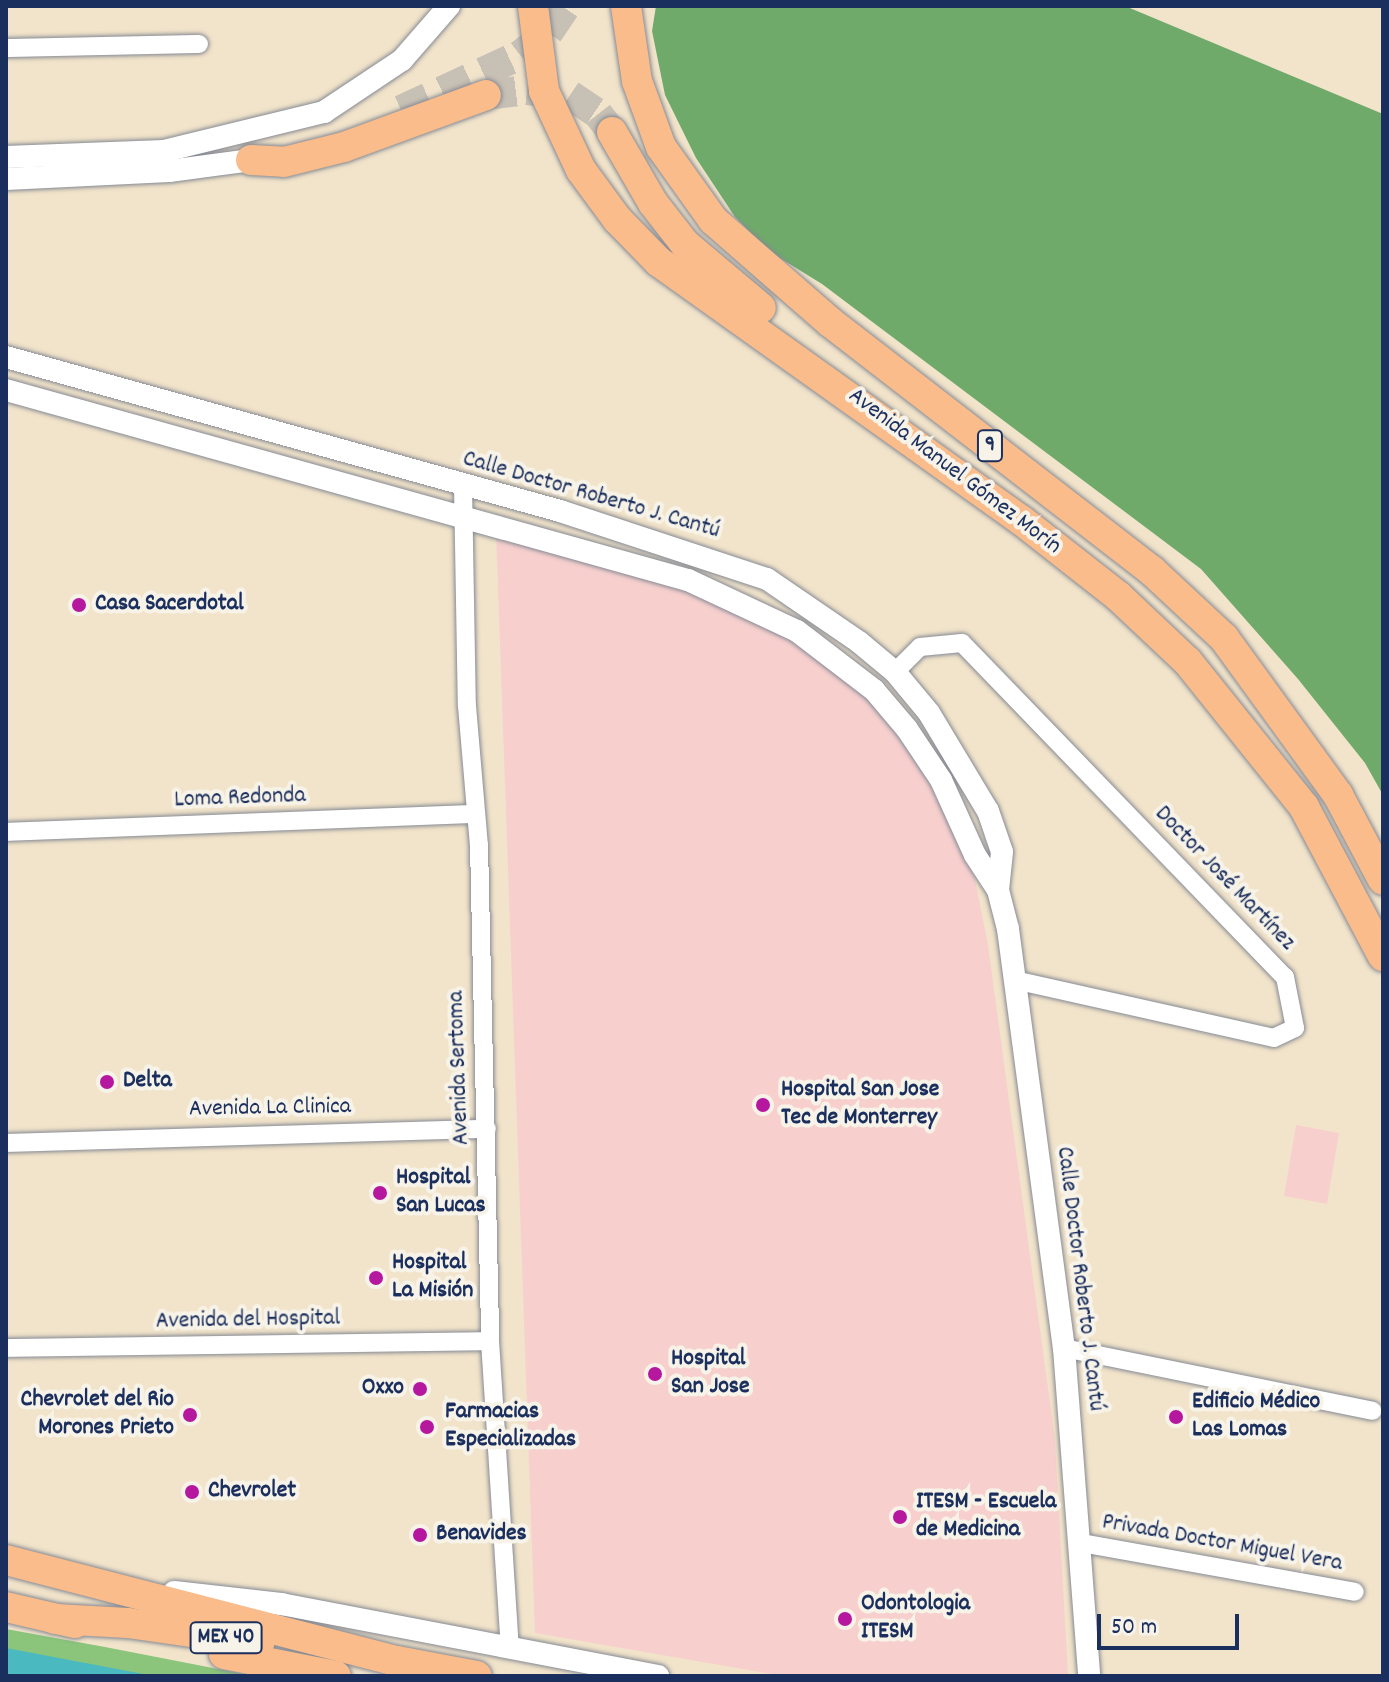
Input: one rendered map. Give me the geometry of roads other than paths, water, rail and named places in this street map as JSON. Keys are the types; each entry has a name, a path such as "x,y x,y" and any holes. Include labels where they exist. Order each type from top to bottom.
{"highway":[{"name":"Avenida Manuel Gómez Morín","path":"533,6 544,91 581,170 617,219 659,262 871,410 1094,577 1188,662 1304,807 1383,956"},
{"name":"Avenida Manuel Gómez Morín","path":"626,6 637,81 661,147 713,220 830,322 1152,571 1224,638 1338,795 1383,880"},
{"path":"251,160 284,162 344,147 486,95"},
{"path":"251,160 401,110"},
{"path":"612,132 653,203 685,244 829,363 871,410"},
{"path":"11,1555 101,1585 397,1661"},
{"name":"MEX 40","path":"6,1607 55,1619 128,1623 397,1661 477,1676"},
{"path":"55,1619 336,1676"}],"street":[{"path":"6,157 164,151 324,112 402,60 449,6"},
{"path":"6,48 199,44"},
{"path":"6,179 169,171 251,160"},
{"name":"Calle Doctor Roberto J. Cantú","path":"6,357 698,552 767,579 815,609 895,672 929,713 988,811 1002,852 998,890 1014,980 1064,1348 1089,1676"},
{"name":"Calle Doctor Roberto J. Cantú","path":"6,390 461,513 688,580 755,607 836,658 907,729 941,780 975,855 998,890"},
{"name":"Avenida Sertoma","path":"463,486 461,513 487,1129 490,1341 510,1648"},
{"name":"Doctor José Martínez","path":"895,672 920,647 962,643 1285,977 1295,1028 1274,1038 1014,980"},
{"name":"Loma Redonda","path":"6,832 476,814"},
{"name":"Avenida La Clinica","path":"6,1143 487,1129"},
{"name":"Avenida del Hospital","path":"6,1348 490,1341"},
{"path":"1064,1348 1373,1411"},
{"name":"Privada Doctor Miguel Vera","path":"1081,1543 1355,1592"},
{"path":"101,1585 281,1604 658,1676"}],"water":[{"path":"6,1648 154,1676 6,1676"}],"tunnel":[{"path":"401,110 520,55 548,33 566,6"},
{"path":"486,95 527,90 570,95 598,114 612,132"}],"place":[{"name":"Casa Sacerdotal","path":"79,605"},
{"name":"Delta","path":"107,1082"},
{"name":"Hospital San Jose Tec de Monterrey","path":"763,1105"},
{"name":"Hospital San Lucas","path":"380,1193"},
{"name":"Hospital La Misión","path":"376,1278"},
{"name":"Hospital San Jose","path":"655,1374"},
{"name":"Oxxo","path":"420,1389"},
{"name":"Chevrolet del Rio Morones Prieto","path":"190,1415"},
{"name":"Edificio Médico Las Lomas","path":"1176,1417"},
{"name":"Farmacias Especializadas","path":"427,1427"},
{"name":"Chevrolet","path":"192,1492"},
{"name":"ITESM - Escuela de Medicina","path":"900,1517"},
{"name":"Benavides","path":"420,1535"},
{"name":"Odontologia ITESM","path":"845,1619"}]}
